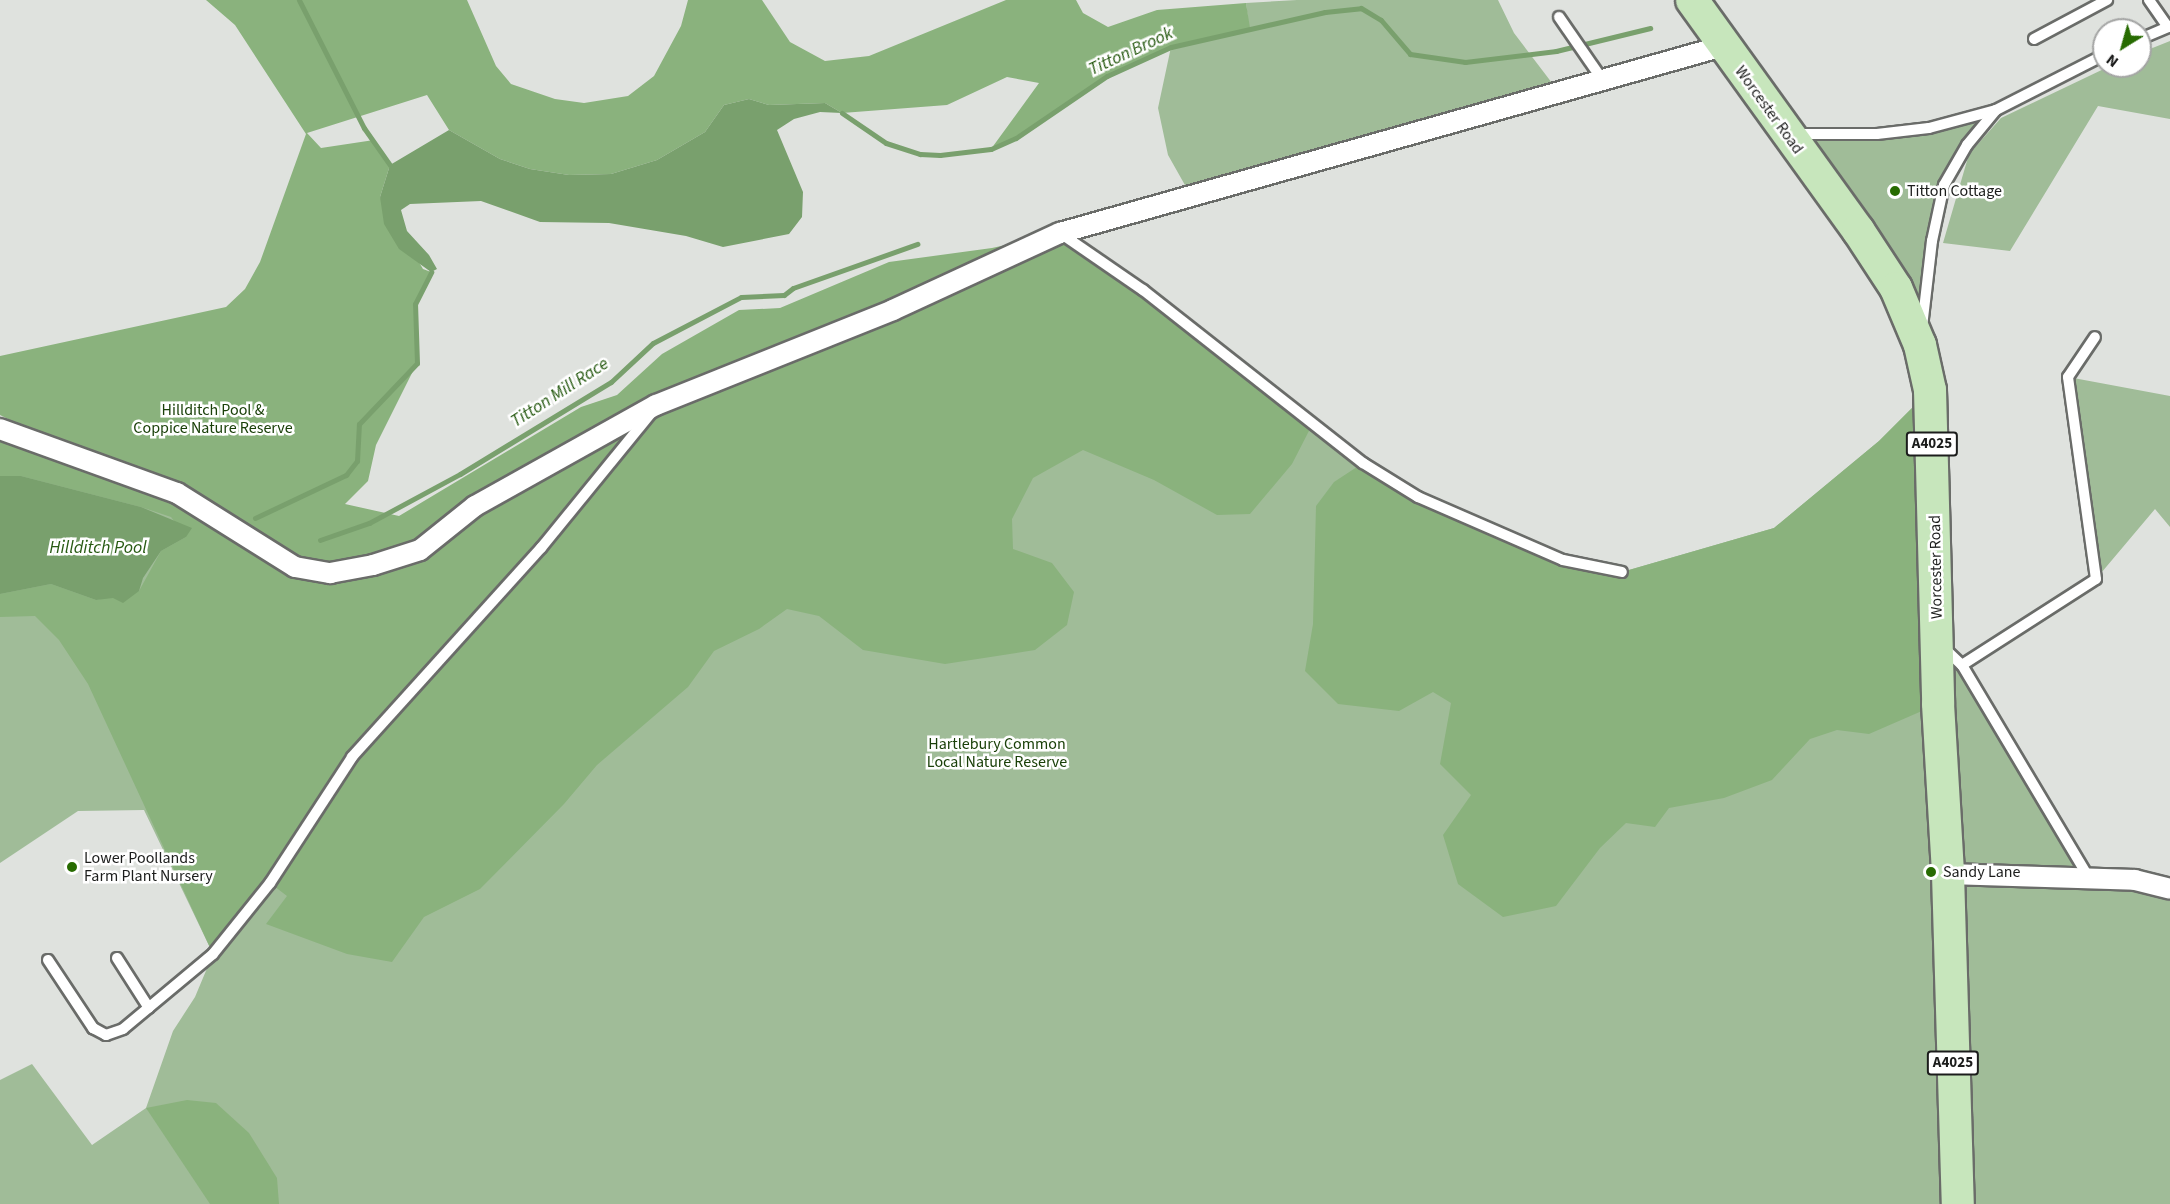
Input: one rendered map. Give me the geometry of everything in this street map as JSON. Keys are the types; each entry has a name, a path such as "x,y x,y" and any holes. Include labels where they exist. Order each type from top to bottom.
{"main road":[{"name":"Worcester Road","path":"1692,0 1896,288 1920,345 1930,390 1958,1204"}],"street":[{"path":"0,429 177,493 295,567 330,573 420,550 475,506 656,405 893,310 1060,233 1247,178 1604,82 1718,39"},
{"path":"1948,874 2135,880 2170,889"}],"lane":[{"path":"2034,39 2107,0"},
{"path":"2149,0 2169,27 2152,34"},
{"path":"1559,17 1604,82"},
{"path":"1786,134 1877,134 1929,128 1996,110 2092,61"},
{"path":"1920,345 1932,242 1944,185 1967,145 1996,110"},
{"path":"1060,233 1143,290 1363,463 1411,493 1464,520 1563,560 1622,572"},
{"path":"1962,665 2096,579 2068,377 2095,337"},
{"path":"48,960 93,1028 106,1035 123,1029 230,935 306,831 352,757 541,548 656,405"},
{"path":"1937,641 1962,665 2089,878"},
{"path":"117,958 149,1008"}],"green space":[{"name":"Hillditch Pool & Coppice Nature Reserve","path":"206,0 467,0 496,66 511,84 555,99 584,103 628,96 654,76 681,26 688,0 762,0 790,42 825,61 869,56 1006,0 1076,0 1083,13 1108,27 1157,10 1246,3 1250,28 1171,47 1107,76 1016,138 991,149 1039,83 1007,77 947,105 842,113 825,103 769,105 749,99 724,105 705,132 657,160 611,174 569,175 530,169 500,159 449,130 427,95 307,133 321,148 374,140 390,165 380,197 423,269 431,272 415,304 417,363 376,445 368,481 345,504 399,516 581,407 617,395 662,354 739,310 780,308 889,262 992,248 1060,233 1312,425 1292,464 1250,514 1217,515 1154,480 1083,450 1033,478 1012,519 1013,549 1052,563 1074,592 1067,625 1035,650 945,664 863,650 819,616 787,609 759,629 714,651 688,687 597,765 564,804 480,889 424,917 392,962 347,954 266,924 287,896 270,883 213,954 88,684 59,640 35,616 0,617 0,594 51,584 96,600 139,591 161,551 186,537 171,517 141,507 21,476 0,476 0,431 24,427 0,415 0,356 226,307 245,289 260,262 306,134 235,25"},
{"path":"1297,0 1498,0 1514,33 1552,83 1552,97 1190,194 1168,155 1158,108 1171,47 1249,28 1246,3"},
{"path":"2170,41 2170,119 2098,106 2010,251 1943,243 1969,154 2001,118 2092,75 2092,78 2152,78 2152,48"},
{"path":"1996,110 1944,185 1920,345 1786,134 1877,134"},
{"path":"2068,377 2170,396 2170,527 2155,509 2096,579"},
{"name":"Hartlebury Common Local Nature Reserve","path":"1261,383 1418,497 1563,560 1622,572 1774,528 1879,441 1930,390 1937,641 1962,665 2089,878 2170,901 2170,1204 0,1204 0,1080 32,1064 92,1145 146,1108 173,1031 195,997 213,954 144,810 78,811 0,863 0,435 255,545"},
{"path":"1930,390 1938,704 1869,734 1837,730 1810,739 1772,780 1724,798 1669,808 1655,827 1626,823 1600,848 1556,906 1503,917 1458,884 1443,835 1471,795 1440,764 1451,703 1433,692 1399,711 1338,704 1305,671 1313,624 1316,506 1334,482 1363,463 1418,497 1563,560 1622,572 1774,528 1879,441"},
{"path":"187,1100 216,1103 249,1133 277,1178 279,1204 210,1204 146,1108"}],"water":[{"path":"749,99 769,105 825,103 842,113 820,112 794,119 777,130 803,192 802,217 789,234 723,247 686,236 609,223 540,222 481,201 410,204 401,210 407,231 429,255 437,269 431,272 399,249 384,224 380,197 390,165 449,130 500,159 530,169 569,175 611,174 657,160 705,132 724,105"},
{"name":"Hillditch Pool","path":"0,476 21,476 141,507 192,528 186,537 161,551 143,578 139,591 123,603 113,598 96,600 51,584 0,594"}],"waterway":[{"path":"299,0 364,128 390,165"},
{"name":"Titton Brook","path":"842,113 886,143 920,154 940,155 991,149 1016,138 1107,76 1171,47 1325,12 1361,8 1381,20 1410,54 1465,62 1556,51 1650,28"},
{"name":"Titton Mill Race","path":"320,540 369,523 460,474 611,382 653,343 741,297 784,295 793,288 917,244"},
{"name":"Titton Brook","path":"255,518 346,475 357,461 359,424 417,363 415,304 431,272"}],"place":[{"name":"Titton Cottage","path":"1895,191"},
{"name":"Lower Poollands Farm Plant Nursery","path":"72,867"},
{"name":"Sandy Lane","path":"1931,872"}]}
